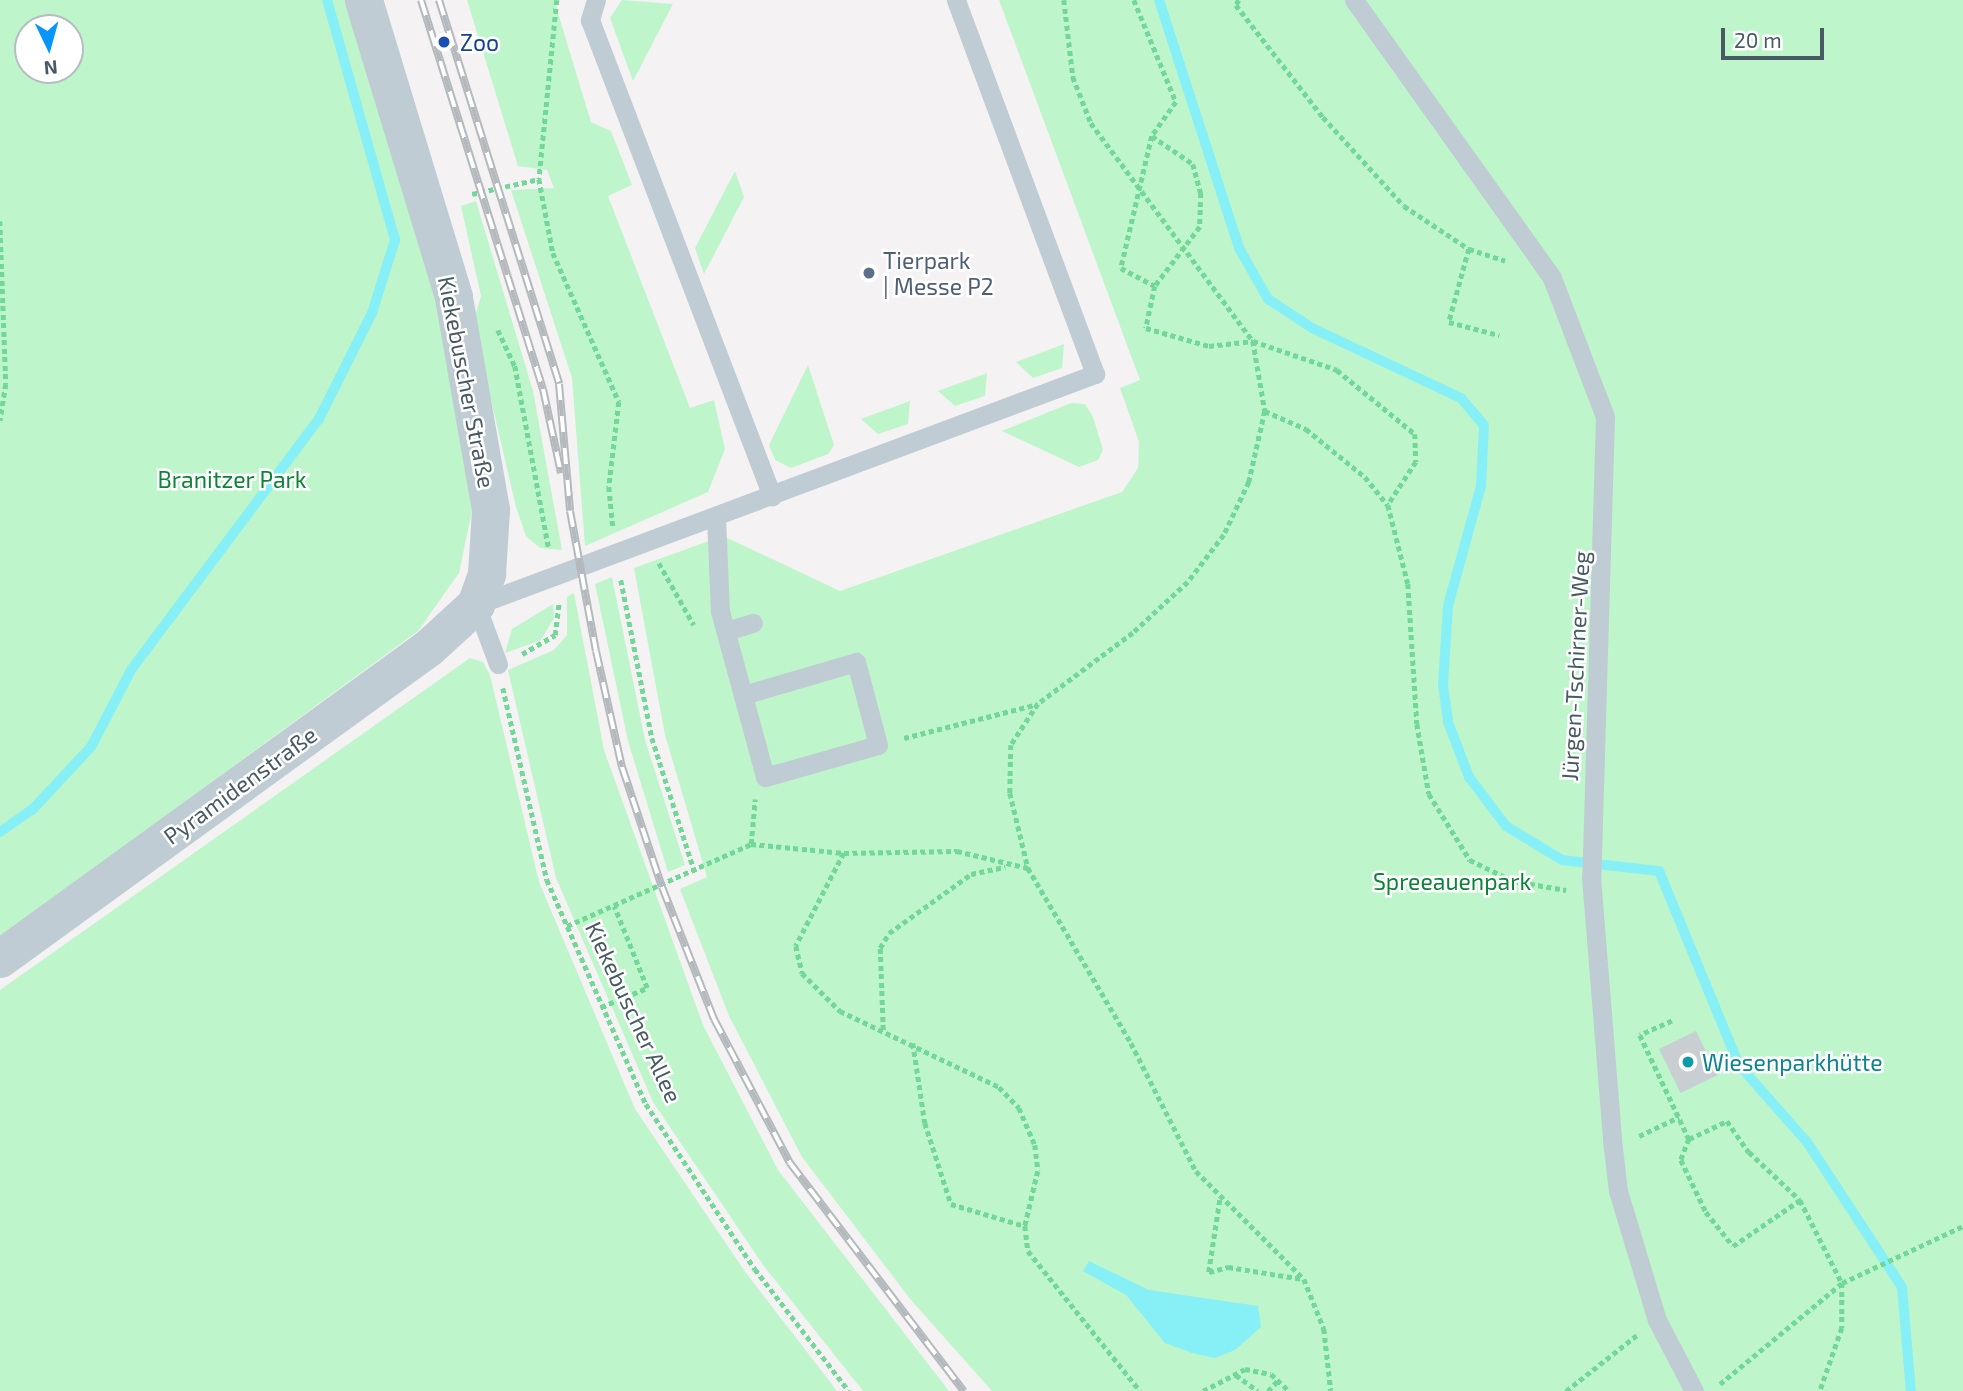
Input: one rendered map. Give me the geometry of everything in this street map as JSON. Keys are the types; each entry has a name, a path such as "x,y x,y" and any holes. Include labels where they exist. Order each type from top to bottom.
{"street":[{"name":"Kiekebuscher Straße","path":"364,0 454,297 491,510 487,574 475,605"},
{"name":"Pyramidenstraße","path":"0,959 429,648 475,605"}],"lane":[{"path":"596,0 590,20 772,496"},
{"path":"498,664 475,605 617,556 1095,374 956,0"},
{"name":"Jürgen-Tschirner-Weg","path":"1354,0 1552,278 1605,417 1592,886 1613,1148 1618,1191 1657,1320 1694,1391"},
{"path":"716,517 715,573 726,631 743,695 765,777 878,745 856,662 743,695"},
{"path":"726,631 753,623"}],"path":[{"path":"557,0 539,179 553,253 619,402 608,487 617,556 652,738 695,873"},
{"path":"1064,0 1077,88 1091,123 1253,341 1265,411 1249,482 1224,535 1188,582 1132,634 1038,704 1011,745 1010,793 1028,868 1131,1043 1196,1171 1220,1199 1304,1279 1324,1329 1331,1391"},
{"path":"1134,0 1176,102 1152,136 1137,188 1121,268 1155,286"},
{"path":"1239,0 1236,5 1323,117 1395,196 1469,249 1552,278"},
{"path":"1152,136 1193,164 1200,227 1155,286 1146,328 1209,346 1253,341 1337,370 1415,434 1416,462 1388,505"},
{"path":"472,194 539,179"},
{"path":"0,221 6,384 0,421"},
{"path":"1469,249 1449,322 1499,335"},
{"path":"1265,411 1306,429 1365,477 1388,505 1408,584 1417,724 1429,794 1470,860 1513,881 1592,886"},
{"path":"649,544 700,630"},
{"path":"498,664 555,635 559,615 554,579"},
{"name":"Kiekebuscher Allee","path":"498,664 527,803 566,926 646,1104 755,1269 849,1391"},
{"path":"878,745 1038,704"},
{"path":"751,844 756,795 765,777"},
{"path":"566,926 695,873 751,844 844,853 957,851 1006,867"},
{"path":"844,853 796,946 799,960 814,992 883,1030 999,1087 1019,1108 1035,1145 1038,1171 1024,1226 1028,1251 1140,1391"},
{"path":"883,1030 880,948 889,933 971,874 1006,867 1028,868"},
{"path":"601,1007 647,988 614,906"},
{"path":"1672,1021 1640,1035 1689,1139"},
{"path":"913,1043 925,1123 951,1204 1024,1226"},
{"path":"1613,1148 1679,1117"},
{"path":"1800,1200 1733,1246 1706,1212 1681,1160 1689,1139 1727,1121 1749,1152 1800,1200 1842,1283 1842,1328 1820,1391"},
{"path":"1220,1199 1209,1272 1228,1267 1304,1279"},
{"path":"1711,1391 1842,1283 1963,1226"},
{"path":"1566,1391 1657,1320"},
{"path":"1203,1391 1236,1375 1261,1370 1279,1379 1289,1391"},
{"path":"1236,1375 1258,1391"},
{"path":"1268,1391 1279,1379"}],"green space":[{"name":"Branitzer Park","path":"0,0 347,0 440,303 472,511 459,573 418,631 0,937"},
{"path":"467,0 554,0 591,122 611,131 632,185 608,196 690,408 714,400 725,449 708,492 585,546 572,378 511,190 554,188 547,170 518,166"},
{"path":"622,0 673,4 633,81 610,18"},
{"name":"Spreeauenpark","path":"999,0 1963,0 1963,1391 992,1391 911,1300 802,1157 729,1016 680,889 707,877 665,735 634,568 723,536 840,591 1122,492 1138,468 1139,442 1120,388 1140,380"},
{"path":"735,171 744,197 704,274 695,248"},
{"path":"476,201 533,391 562,550 540,548 526,536 516,507 473,323 481,296 461,206"},
{"path":"1064,344 1062,368 1033,378 1016,362"},
{"path":"808,365 834,445 828,454 791,468 775,460 769,445"},
{"path":"987,373 985,396 955,406 938,391"},
{"path":"910,401 908,424 878,434 861,419"},
{"path":"1071,403 1085,404 1093,417 1103,450 1098,460 1079,467 1002,431"},
{"path":"612,577 645,740 685,865 668,872 628,741 595,584"},
{"path":"574,593 604,750 703,1025 778,1170 949,1391 863,1391 763,1265 653,1102 556,878 508,670 554,650 567,635 567,597"},
{"path":"553,604 554,618 541,640 505,653 512,629"},
{"path":"470,658 483,662 490,675 539,882 635,1109 746,1273 837,1391 0,1391 0,990"}],"water":[{"path":"1089,1261 1149,1290 1258,1306 1261,1327 1235,1350 1215,1358 1165,1343 1126,1295 1083,1271"}],"building":[{"name":"Wiesenparkhütte","path":"1696,1031 1717,1075 1681,1093 1659,1049"}],"waterway":[{"path":"0,832 32,810 91,747 131,670 319,419 372,313 395,240 327,0"},
{"path":"1159,0 1239,248 1268,299 1312,328 1461,398 1484,425 1481,486 1448,606 1443,685 1448,722 1469,777 1506,826 1562,860 1659,871 1739,1065 1807,1142 1902,1287 1911,1391"}],"railway":[{"path":"421,0 543,389 561,473"},
{"path":"439,0 559,384 570,511 596,651 622,767 662,887 714,1019 790,1163 964,1391"}],"place":[{"name":"Zoo","path":"444,42"},
{"name":"Tierpark | Messe P2","path":"869,273"},
{"name":"Wiesenparkhütte","path":"1688,1062"}]}
